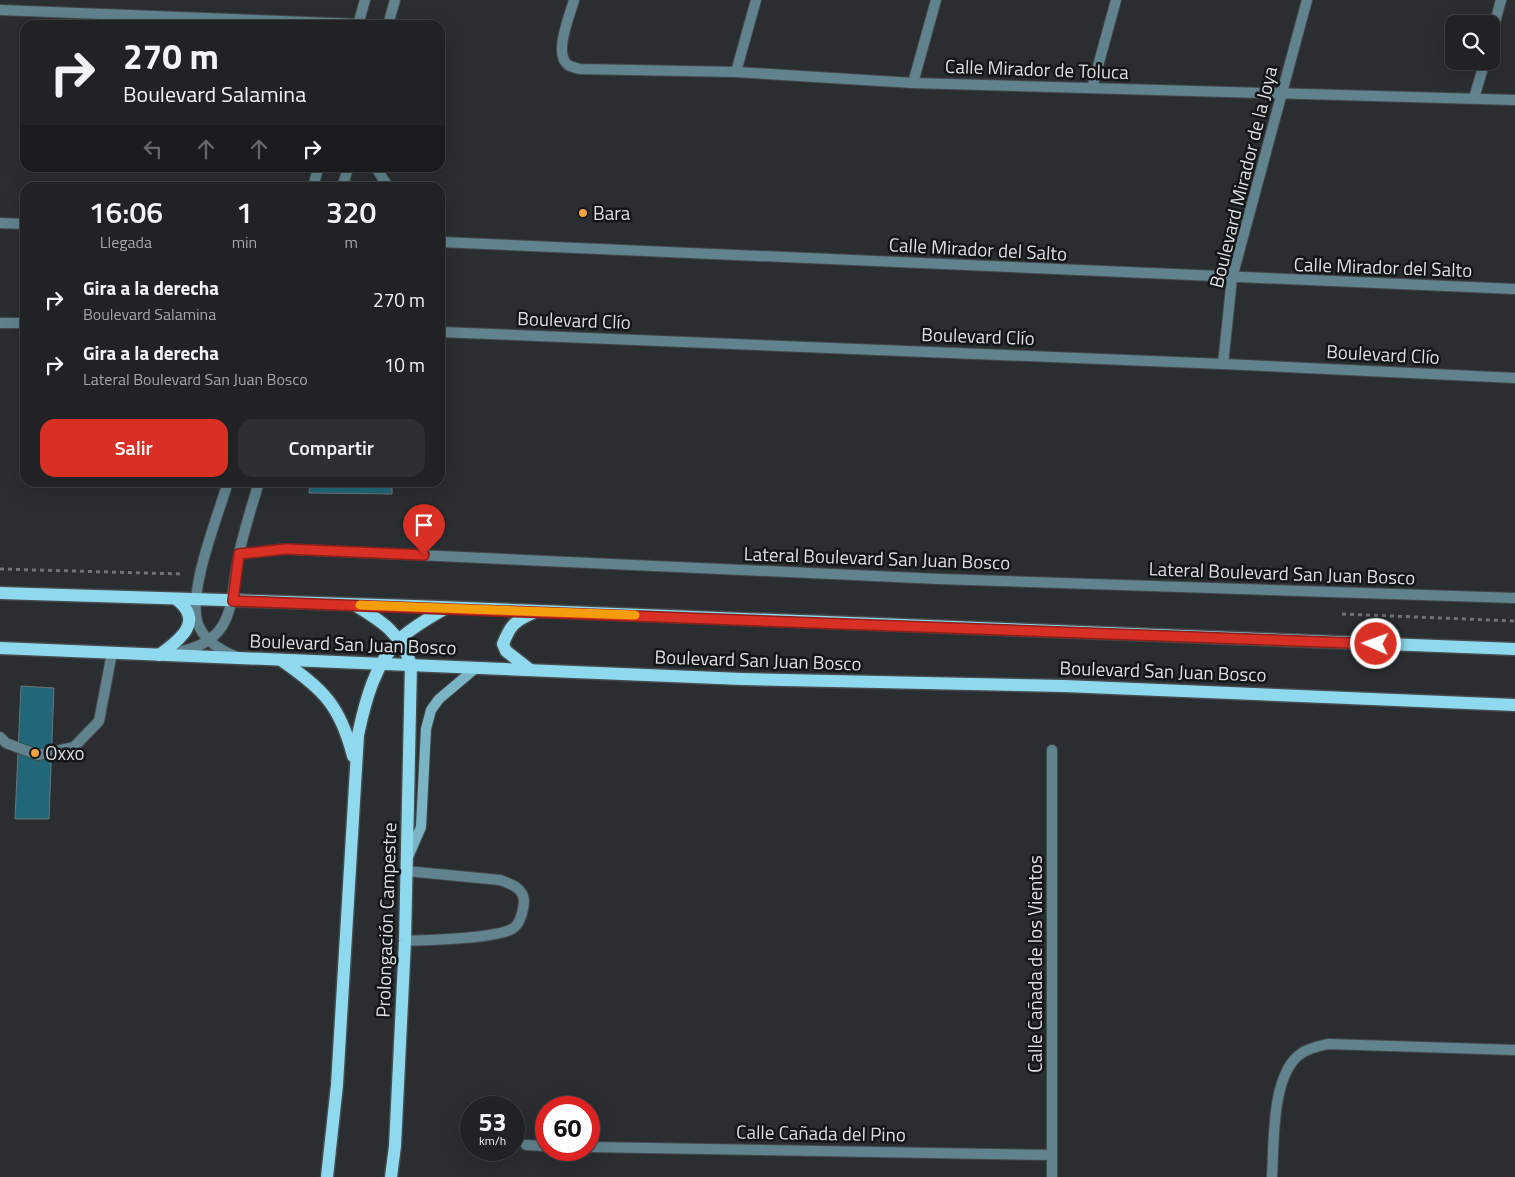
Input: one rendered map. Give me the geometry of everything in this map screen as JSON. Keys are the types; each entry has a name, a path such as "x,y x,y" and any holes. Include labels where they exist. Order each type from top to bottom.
{"main road":[{"name":"Boulevard San Juan Bosco","path":"0,593 353,604 1515,649"},
{"path":"159,655 174,644 188,628 190,615 185,606 176,599"},
{"path":"353,604 386,625 400,640 410,664"},
{"name":"Prolongación Campestre","path":"327,1177 337,1085 358,736 363,709 382,664 400,640 446,608"},
{"path":"531,670 518,663 506,651 503,644 508,631 518,619 537,612"},
{"name":"Boulevard San Juan Bosco","path":"0,648 742,679 1064,686 1515,705"},
{"path":"281,660 316,686 333,704 343,722 357,770"},
{"name":"Prolongación Campestre","path":"391,1177 395,1146 405,942 410,664"},
{"path":"407,866 421,827 426,729 432,710 439,699 477,667"}],"street":[{"path":"359,20 365,0"},
{"path":"389,20 395,0"},
{"name":"Calle Mirador de Toluca","path":"574,0 561,46 562,57 569,66 580,69 736,72 913,83 1515,100"},
{"path":"736,72 756,0"},
{"path":"913,83 936,0"},
{"path":"1092,88 1116,0"},
{"name":"Boulevard Mirador de la Joya","path":"1222,364 1232,278 1307,0"},
{"path":"1497,15 1501,0"},
{"path":"0,10 256,20"},
{"path":"1474,98 1482,70"},
{"path":"0,223 20,224"},
{"name":"Calle Mirador del Salto","path":"445,242 1515,289"},
{"path":"0,323 20,323"},
{"name":"Boulevard Clío","path":"445,332 1515,378"},
{"path":"227,487 195,600 198,624 209,640 221,650 240,658"},
{"path":"159,655 189,650 209,640 224,624 233,601 239,554 258,487"},
{"name":"Lateral Boulevard San Juan Bosco","path":"239,554 286,549 939,579 1515,598"},
{"path":"0,737 6,743 38,755 74,747 99,721 112,653"},
{"name":"Calle Cañada de los Vientos","path":"1052,750 1052,1177"},
{"path":"405,942 496,934 514,928 523,914 524,906 524,897 515,885 500,880 407,866"},
{"path":"1272,1177 1276,1110 1282,1078 1301,1053 1328,1044 1515,1050"},
{"path":"526,1145 535,1145"},
{"name":"Calle Cañada del Pino","path":"600,1146 1052,1155"}],"building":[{"path":"310,487 392,487 392,494 309,493"},
{"name":"Oxxo","path":"21,686 54,688 49,819 15,819"}],"slow traffic":[{"path":"360,605 635,615"}],"place":[{"name":"Bara","path":"583,213"},
{"name":"Oxxo","path":"35,753"}],"route":[{"path":"424,555 286,549 239,554 233,601 413,606 1376,644"}]}
